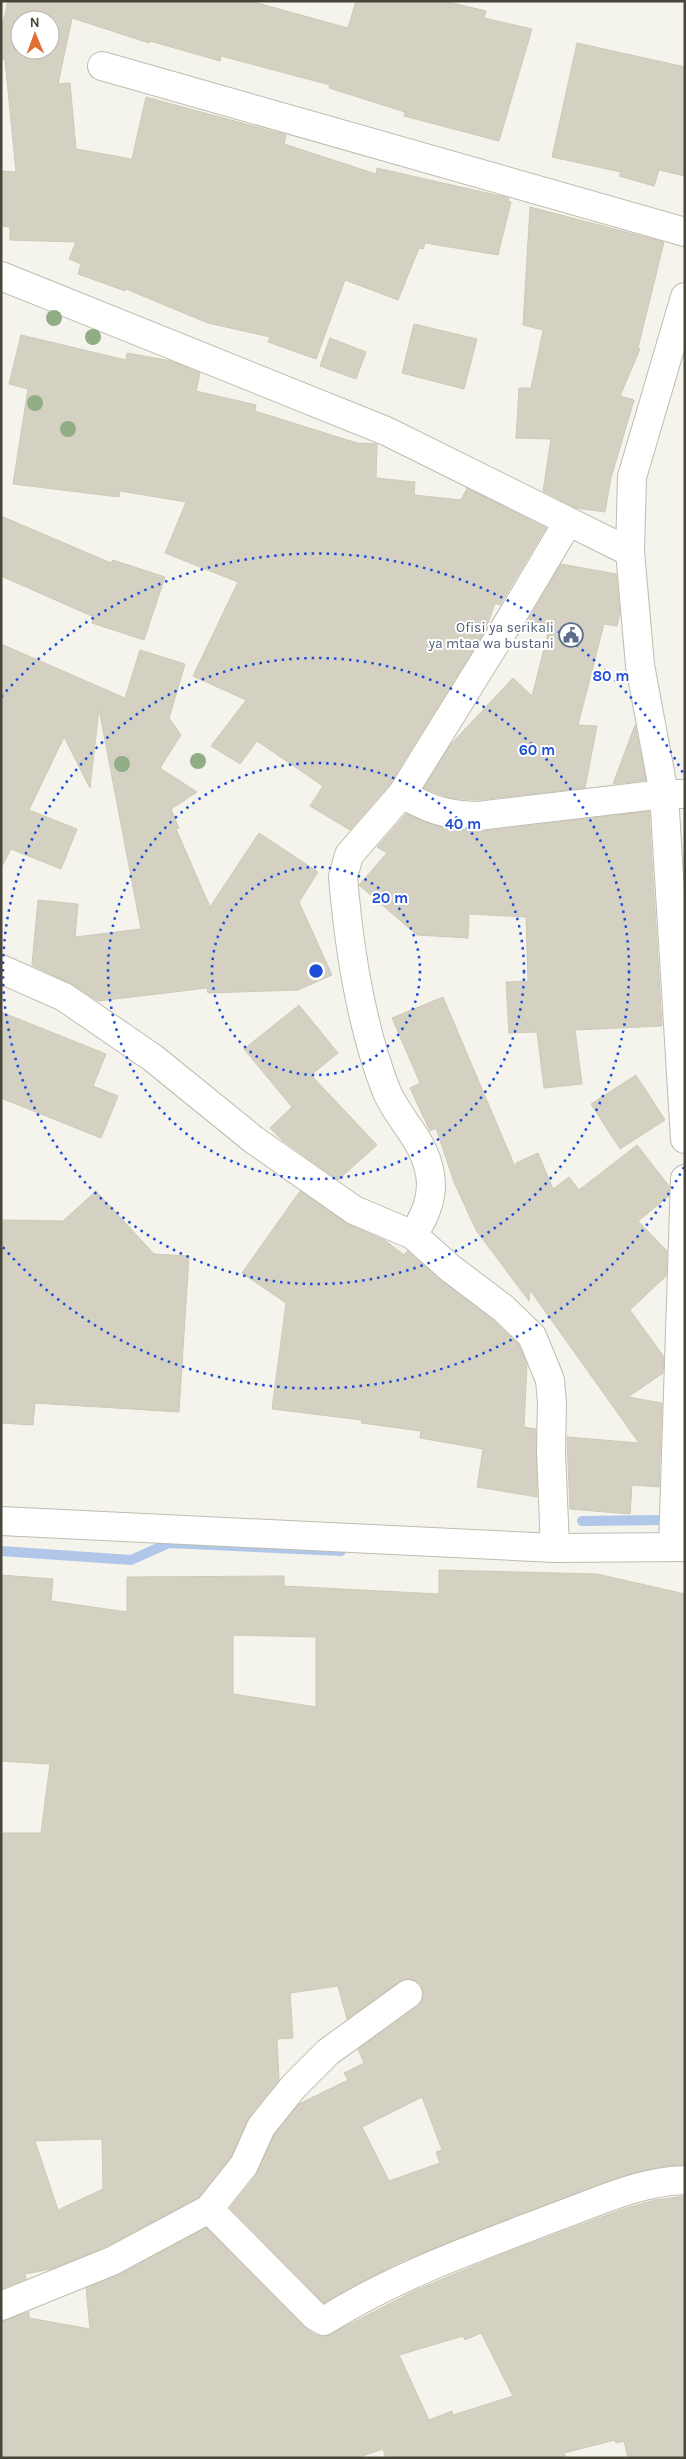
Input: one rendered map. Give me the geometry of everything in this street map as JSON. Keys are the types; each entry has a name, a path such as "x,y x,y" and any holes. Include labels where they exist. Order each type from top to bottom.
{"street":[{"path":"102,66 685,232"},
{"path":"1,276 386,431 630,552"},
{"path":"685,297 632,477 630,552 640,665 674,794 685,1139"},
{"path":"413,1235 425,1217 431,1198 430,1174 423,1147 387,1092 371,1045 363,1014 343,877 349,855 402,794 512,618 568,522"},
{"path":"402,794 431,810 454,815 478,816 674,794"},
{"path":"1,969 64,996 154,1058 254,1140 354,1210 413,1235 450,1268 503,1308 532,1336 550,1380 555,1548"},
{"path":"1,1521 555,1548 679,1547 685,1179"},
{"path":"1,2306 112,2261 209,2209 244,2165 261,2127 294,2086 328,2052 408,1994"},
{"path":"209,2209 315,2316 324,2321 429,2265 578,2209 651,2184 685,2180"}],"building":[{"path":"8,1 250,1 348,28 356,1 444,1 486,11 484,18 532,29 499,141 404,116 405,112 329,88 330,85 221,56 220,61 150,41 149,43 72,18 58,84 70,83 76,149 132,159 146,97 286,135 284,144 376,174 377,168 509,198 508,201 511,202 498,255 425,243 423,249 419,248 398,300 345,280 316,359 268,342 270,337 208,323 126,289 125,291 78,274 81,264 69,259 76,242 10,240 10,227 1,226 1,171 16,172 5,60 1,59 1,32"},
{"path":"577,43 685,67 685,176 659,170 654,186 619,176 621,172 552,157"},
{"path":"530,207 664,242 638,348 640,349 620,396 634,400 611,478 605,512 576,508 543,491 551,439 516,438 519,388 531,388 543,330 523,325"},
{"path":"414,324 477,339 464,389 402,373"},
{"path":"21,335 126,360 127,353 171,361 200,373 196,391 256,405 255,411 357,443 377,444 376,478 415,482 414,495 461,500 467,488 546,528 500,605 495,603 486,629 389,785 350,830 310,806 323,786 257,741 240,764 211,746 246,700 193,676 238,582 165,553 186,502 120,491 119,497 13,484 28,389 9,384"},
{"path":"330,338 366,352 356,379 320,366"},
{"path":"1,516 111,563 113,560 165,577 144,640 92,623 94,617 1,576"},
{"path":"561,564 616,574 620,613 617,626 604,624 578,725 597,726 585,788 477,800 450,798 424,788 451,744 513,678 532,696 549,629 529,619"},
{"path":"1,644 125,698 140,650 185,664 169,718 181,735 160,768 197,792 171,809 179,828 176,829 210,907 259,833 318,872 299,902 332,975 298,990 208,993 207,988 98,1001 70,983 32,965 38,900 78,904 75,937 141,929 99,709 90,788 64,737 29,810 77,829 61,869 11,849 1,868"},
{"path":"635,725 646,780 613,784"},
{"path":"649,811 662,1026 575,1030 582,1084 544,1088 537,1032 509,1033 506,982 528,981 526,917 469,914 468,938 417,935 359,885 387,853 377,847 406,814 443,828 477,832"},
{"path":"443,997 516,1169 516,1163 538,1153 553,1189 569,1177 579,1190 637,1145 669,1186 669,1196 638,1221 667,1251 666,1276 630,1310 664,1357 663,1373 628,1397 662,1403 659,1487 632,1485 630,1514 570,1509 567,1437 639,1443 530,1290 529,1301 476,1230 454,1182 436,1128 430,1131 410,1088 420,1083 392,1018"},
{"path":"299,1005 338,1053 311,1075 377,1145 338,1180 282,1140 270,1128 292,1107 244,1049"},
{"path":"1,1012 106,1054 93,1086 118,1096 101,1138 1,1098"},
{"path":"636,1075 665,1120 620,1149 591,1104"},
{"path":"96,1191 154,1254 189,1256 179,1412 35,1403 33,1425 1,1423 1,1220 63,1221"},
{"path":"300,1191 348,1224 386,1241 404,1255 407,1251 493,1320 519,1345 527,1364 524,1427 536,1429 537,1497 477,1487 483,1449 420,1438 421,1431 361,1423 362,1420 272,1409 286,1303 242,1273"},
{"path":"439,1570 597,1574 685,1594 685,2165 665,2166 630,2174 489,2226 400,2262 324,2303 230,2208 256,2175 274,2135 299,2104 348,2080 344,2073 364,2063 358,2049 417,2007 422,2000 423,1992 421,1985 415,1980 406,1979 347,2019 338,1986 290,1993 293,2038 277,2039 279,2080 249,2117 231,2157 199,2197 105,2247 51,2269 25,2274 26,2279 1,2289 1,1833 41,1833 50,1764 1,1761 1,1575 53,1579 51,1601 127,1612 127,1577 284,1576 284,1586 439,1594","holes":["233,1635 316,1637 316,1707 233,1694","422,2097 442,2150 436,2152 440,2163 389,2181 362,2127","102,2139 103,2189 58,2210 35,2141"]},
{"path":"685,2196 685,2458 628,2458 624,2441 616,2443 615,2440 564,2453 566,2458 386,2458 383,2449 356,2458 1,2458 1,2321 29,2312 29,2318 90,2329 86,2288 119,2275 206,2228 304,2327 316,2335 325,2337 414,2291 500,2255 623,2209 655,2200","holes":["481,2333 513,2396 453,2415 452,2411 429,2420 399,2355 463,2336 465,2340"]}],"waterway":[{"path":"582,1521 663,1520"},
{"path":"1,1551 131,1560 169,1543 341,1551"}],"place":[{"name":"Ofisi ya serikali ya mtaa wa bustani","path":"571,635"}]}
